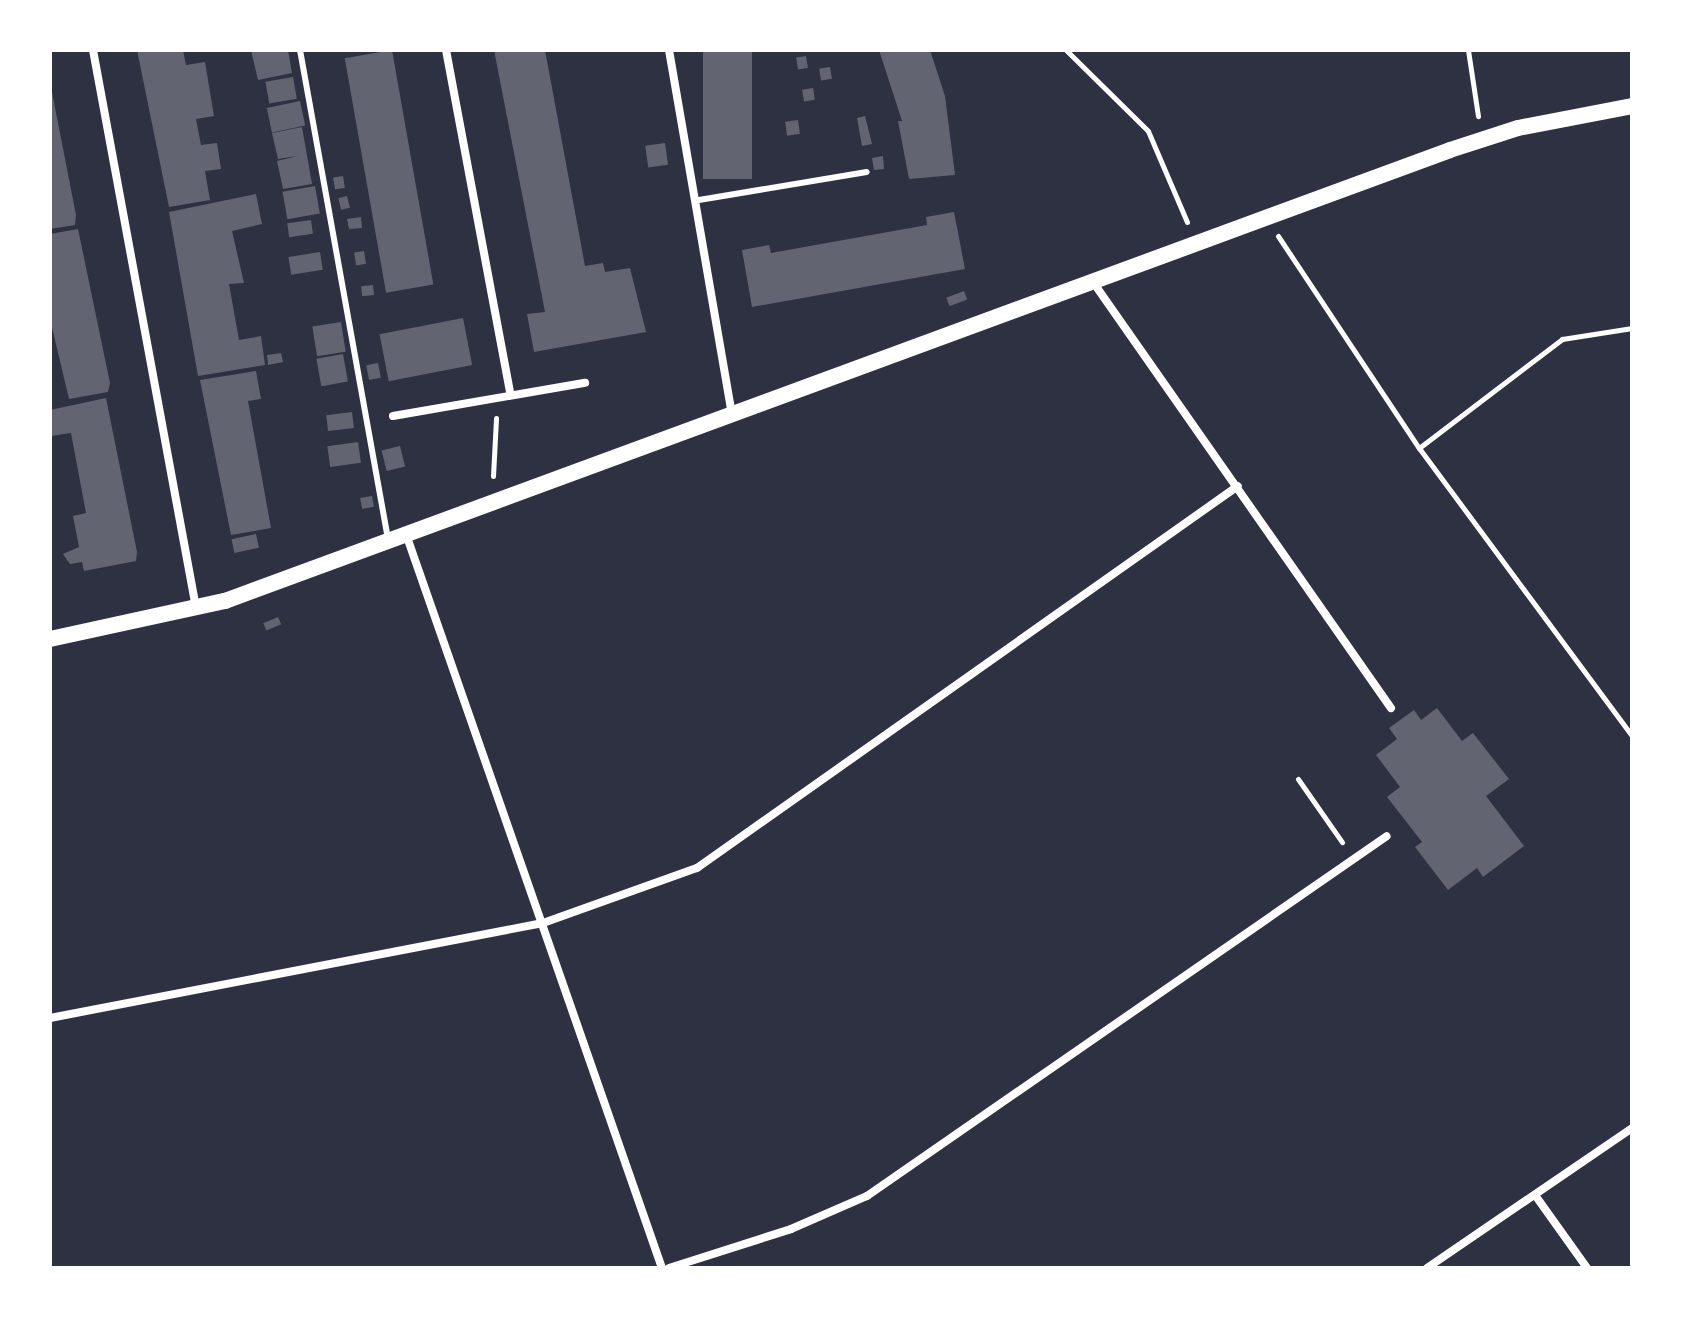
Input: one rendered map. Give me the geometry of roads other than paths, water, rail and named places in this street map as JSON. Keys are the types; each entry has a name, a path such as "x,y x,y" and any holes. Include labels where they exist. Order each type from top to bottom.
{"main road":[{"path":"50,639 197,610 389,544 1482,139 1632,106"}],"street":[{"path":"93,50 197,610"},
{"path":"446,50 510,393"},
{"path":"669,50 699,200 732,416"},
{"path":"1093,282 1391,708"},
{"path":"393,416 510,393 585,383"},
{"path":"50,1018 543,923 712,861 1238,486"},
{"path":"407,537 662,1268"},
{"path":"669,1268 791,1229 867,1196 1387,836"},
{"path":"1427,1268 1632,1128"},
{"path":"1535,1195 1587,1268"}],"lane":[{"path":"300,50 389,544"},
{"path":"699,200 867,172"}]}
